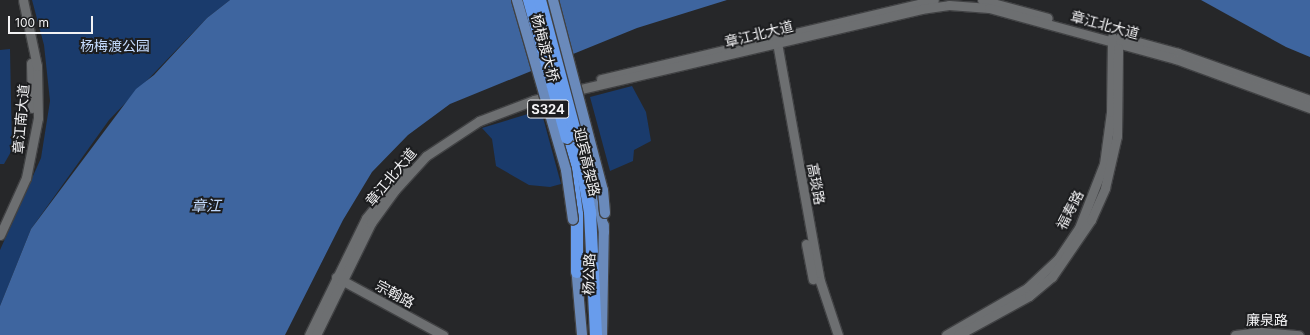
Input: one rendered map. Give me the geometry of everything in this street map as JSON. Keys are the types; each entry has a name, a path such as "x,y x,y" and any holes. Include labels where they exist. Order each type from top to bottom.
{"highway":[{"name":"迎宾高架路","path":"530,0 572,136"},
{"name":"迎宾高架路","path":"540,0 572,136"},
{"path":"572,136 590,176 589,214 577,272"},
{"path":"572,136 589,214 602,306"},
{"name":"迎宾高架路","path":"588,335 589,214"},
{"name":"迎宾高架路","path":"588,244 596,335"}],"main road":[{"name":"章江南大道","path":"0,224 16,192 28,150 32,103 33,57 17,0"},
{"name":"章江南大道","path":"0,235 17,202 30,164 39,103 23,0"},
{"name":"杨梅渡大桥","path":"517,0 566,170 589,214"},
{"name":"杨梅渡大桥","path":"553,0 604,190 589,214"},
{"name":"章江北大道","path":"309,335 338,279 371,223 395,190 426,156 461,131 496,113 573,88 934,0"},
{"name":"章江北大道","path":"982,0 1115,39 1176,59 1310,108"},
{"name":"章江北大道","path":"773,39 949,5 989,8 1178,53 1310,100"},
{"name":"高琰路","path":"773,39 810,264 832,335"},
{"name":"高琰路","path":"773,39 820,281 838,335"},
{"name":"福寿路","path":"946,335 1027,288 1058,259 1079,228 1104,164 1111,112 1115,39"},
{"name":"福寿路","path":"958,335 1029,296 1052,277 1091,220 1105,188 1117,136 1115,39"},
{"path":"573,88 577,106 589,214"},
{"name":"杨公路","path":"589,214 604,232 602,335"},
{"name":"杨公路","path":"577,272 582,335"},
{"name":"章江北大道","path":"316,335 338,279"},
{"name":"宗翰路","path":"338,279 443,335"},
{"name":"廉泉路","path":"1235,335 1261,332 1299,335"}],"green space":[{"name":"杨梅渡公园","path":"32,0 230,0 207,18 109,120 31,229 0,306 0,250 41,158 50,101 44,45"},
{"path":"10,49 12,150 4,164 0,164 0,50"},
{"path":"632,86 646,112 651,141 634,150 633,161 610,171 590,97"},
{"path":"541,110 561,184 550,187 529,185 496,166 492,139 482,128"}],"water":[{"name":"章江","path":"230,0 727,0 637,28 450,104 408,135 372,172 343,220 285,335 0,335 0,306 31,229 136,89 154,75 207,18"},
{"path":"1201,0 1310,0 1310,57 1286,47"}]}
